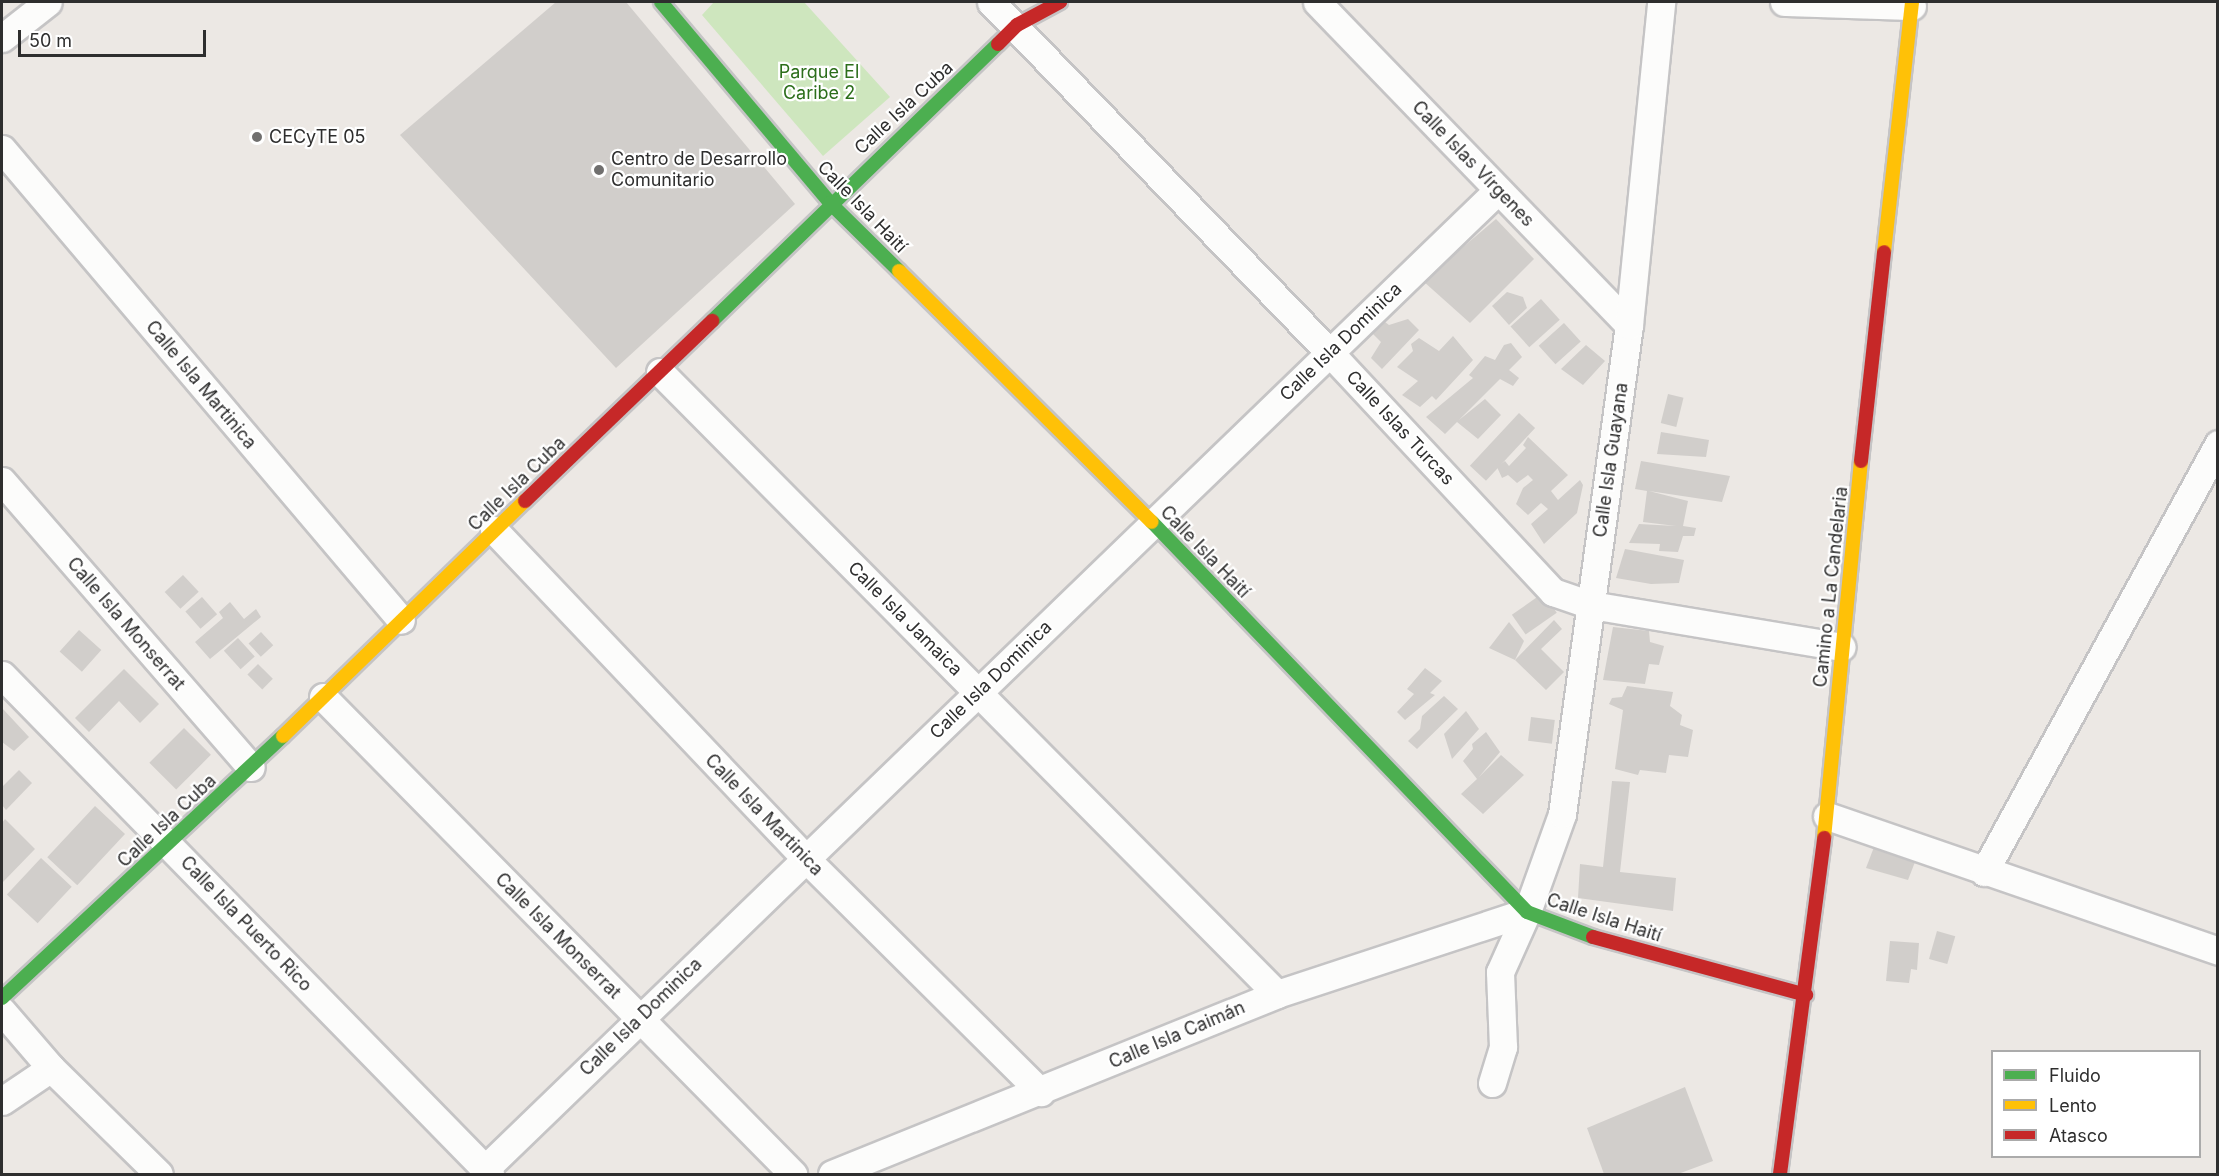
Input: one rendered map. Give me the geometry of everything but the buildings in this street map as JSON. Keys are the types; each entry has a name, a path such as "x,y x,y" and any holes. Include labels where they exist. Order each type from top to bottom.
{"street":[{"path":"2,38 48,2"},
{"name":"Calle Isla Haití","path":"661,2 830,203 1153,523 1527,912 1597,939 1806,995"},
{"name":"Calle Islas Turcas","path":"991,2 1017,25 1330,353 1553,592 1591,605 1842,647"},
{"name":"Calle Isla Cuba","path":"2,998 170,845 660,372 830,203 1017,25 1060,2"},
{"name":"Calle Islas Vírgenes","path":"1317,2 1497,191 1629,325"},
{"name":"Calle Isla Guayana","path":"1492,1083 1503,1047 1500,972 1527,912 1562,814 1629,325 1661,2"},
{"path":"1784,2 1912,4"},
{"name":"Camino a La Candelaria","path":"1780,1174 1806,995 1827,816 1842,647 1912,4"},
{"name":"Calle Isla Martinica","path":"2,149 401,620"},
{"name":"Calle Isla Dominica","path":"488,1172 640,1019 1497,191"},
{"name":"Calle Isla Jamaica","path":"660,372 1277,994"},
{"path":"1984,872 2217,444"},
{"name":"Calle Isla Monserrat","path":"2,481 251,767"},
{"name":"Calle Isla Martinica","path":"494,530 806,859 1041,1092"},
{"name":"Calle Isla Puerto Rico","path":"2,675 488,1172"},
{"name":"Calle Isla Monserrat","path":"323,697 793,1174"},
{"path":"1827,816 2217,951"},
{"name":"Calle Isla Caimán","path":"832,1174 1041,1092 1277,994 1527,912"},
{"path":"2,1011 51,1068 152,1172"},
{"path":"2,1101 51,1068"}],"green space":[{"name":"Parque El Caribe 2","path":"714,2 804,2 890,97 823,156 702,15"}],"traffic: fast":[{"path":"661,2 830,203 899,271"},
{"path":"712,321 998,44"},
{"path":"1152,522 1527,912 1593,937"},
{"path":"2,998 283,736"}],"traffic: slow":[{"path":"1884,252 1912,2"},
{"path":"899,271 1152,522"},
{"path":"1824,838 1861,461"},
{"path":"283,736 525,501"}],"traffic: jam":[{"path":"998,44 1017,25 1060,2"},
{"path":"1861,461 1884,252"},
{"path":"525,501 712,321"},
{"path":"1780,1174 1824,838"},
{"path":"1593,937 1806,995"}],"place":[{"name":"CECyTE 05","path":"257,137"},
{"name":"Centro de Desarrollo Comunitario","path":"599,170"}]}
